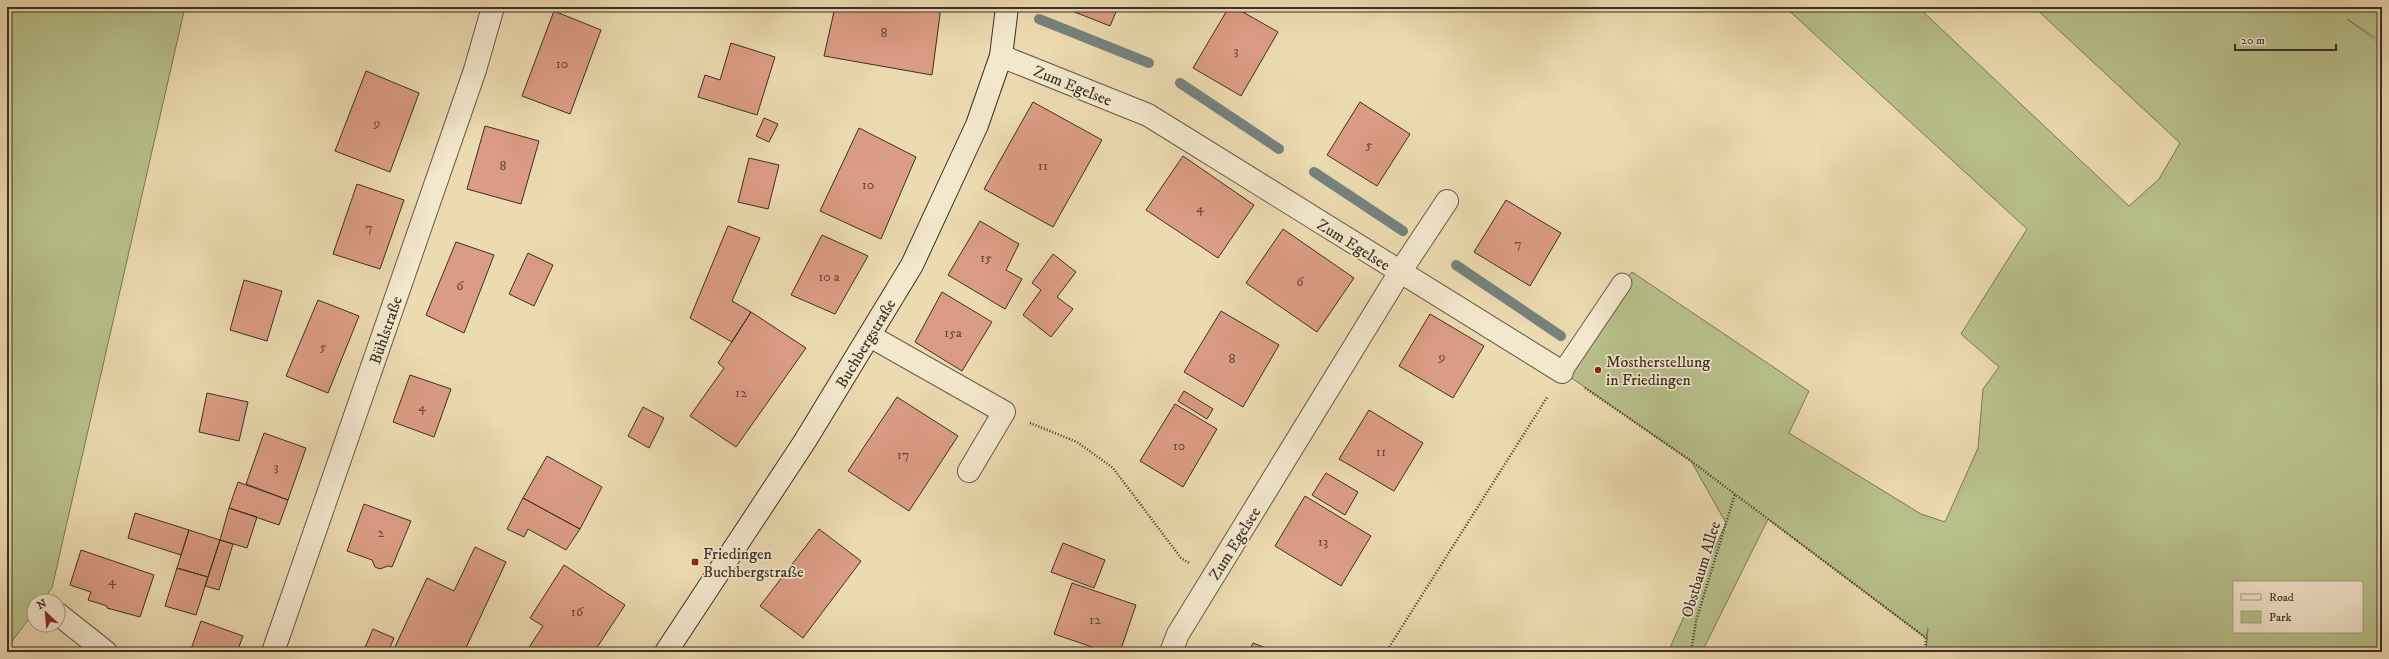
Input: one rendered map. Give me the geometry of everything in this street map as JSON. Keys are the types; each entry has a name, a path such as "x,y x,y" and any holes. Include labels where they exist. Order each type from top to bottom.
{"street":[{"name":"Bühlstraße","path":"273,652 475,70 493,7"},
{"name":"Buchbergstraße","path":"666,652 804,441 870,336 922,244 977,125 1001,56 1007,7"},
{"name":"Zum Egelsee","path":"1001,56 1148,115 1400,272 1178,634 1171,652"},
{"path":"1448,201 1400,272 1562,372"},
{"path":"870,336 1004,412 969,472"},
{"path":"66,620 106,652"}],"lane":[{"path":"1562,372 1622,283"}],"path":[{"path":"1386,652 1562,372 1735,494 1926,638 1925,652"},
{"path":"1004,412 1077,442 1113,468 1181,558 1212,578"},
{"name":"Obstbaum Allee","path":"1691,652 1696,621 1735,494"}],"green space":[{"path":"7,7 185,7 52,588 48,593 26,593 26,623 7,648"},
{"path":"1785,7 1918,7 2129,206 2159,179 2180,143 2034,7 2382,7 2382,42 2347,19 2382,45 2382,652 1926,652 1928,628 1926,638 1768,519 1702,652 1668,652 1726,523 1691,461 1563,372 1622,283 1632,272 1809,391 1789,433 1921,514 1945,522 1978,448 1983,389 1999,367 1961,334 2027,229"}],"building":[{"path":"835,7 941,7 932,75 824,56"},
{"path":"1062,7 1118,7 1110,26"},
{"path":"1229,7 1234,7 1278,32 1241,96 1193,68"},
{"path":"554,11 601,30 570,114 522,96"},
{"path":"731,43 775,57 757,115 698,97 705,75 720,80"},
{"path":"366,71 419,93 390,172 335,151"},
{"path":"1033,102 1102,140 1053,227 984,189"},
{"path":"1360,102 1410,134 1377,186 1327,155"},
{"path":"764,118 778,124 769,142 756,136"},
{"path":"485,126 539,141 521,204 467,189"},
{"path":"859,128 916,157 881,239 820,211"},
{"path":"1183,156 1254,205 1218,258 1146,210"},
{"path":"749,158 779,165 768,209 738,202"},
{"path":"357,184 404,200 380,269 333,254"},
{"path":"1506,200 1561,233 1530,286 1474,252"},
{"path":"980,221 1019,244 1006,270 1022,279 1005,309 948,275"},
{"path":"728,226 760,238 732,301 751,312 732,342 690,318"},
{"path":"1283,229 1354,278 1317,332 1246,283"},
{"path":"822,235 868,256 835,314 791,295"},
{"path":"456,242 494,255 464,333 426,315"},
{"path":"528,253 553,265 534,306 509,294"},
{"path":"1053,254 1076,272 1057,297 1073,309 1051,337 1023,315 1041,290 1032,283"},
{"path":"244,280 282,291 267,341 230,330"},
{"path":"942,292 992,322 962,371 915,342"},
{"path":"318,300 359,316 328,393 286,376"},
{"path":"1221,311 1279,345 1243,407 1184,372"},
{"path":"751,312 806,348 736,447 690,416 724,368 718,363"},
{"path":"1430,314 1484,346 1453,398 1399,366"},
{"path":"410,375 451,389 434,437 393,422"},
{"path":"1184,391 1213,409 1207,419 1178,401"},
{"path":"207,393 248,402 239,441 199,432"},
{"path":"897,397 958,436 909,511 848,471"},
{"path":"1175,404 1217,429 1183,487 1140,461"},
{"path":"643,407 664,418 649,448 628,436"},
{"path":"1369,410 1423,443 1394,491 1339,459"},
{"path":"264,433 306,448 288,500 246,484"},
{"path":"547,456 602,487 580,529 523,498"},
{"path":"1326,473 1358,492 1345,515 1312,495"},
{"path":"238,482 288,500 279,525 229,508"},
{"path":"1305,496 1371,536 1341,586 1275,546"},
{"path":"523,498 580,529 566,550 528,529 524,537 507,529"},
{"path":"364,504 411,521 392,567 388,566 380,569 375,567 372,560 347,551"},
{"path":"229,508 257,517 247,548 220,540"},
{"path":"135,513 189,530 181,555 128,538"},
{"path":"819,529 861,561 803,638 760,606"},
{"path":"189,530 220,540 208,577 177,568"},
{"path":"220,540 233,544 219,590 205,586"},
{"path":"1063,543 1105,560 1094,588 1051,572"},
{"path":"475,547 506,562 464,652 402,652 394,649 427,578 454,591"},
{"path":"81,550 154,575 140,617 107,608 107,606 88,600 91,592 70,585"},
{"path":"564,565 625,605 594,652 526,652 543,626 530,618"},
{"path":"177,568 208,577 196,615 165,606"},
{"path":"1072,583 1136,605 1120,652 1107,652 1054,634"},
{"path":"201,621 243,636 237,652 190,652"},
{"path":"373,629 394,638 388,652 363,652"},
{"path":"1253,643 1276,652 1249,652"}],"waterway":[{"path":"1039,19 1149,63"},
{"path":"1180,83 1279,149"},
{"path":"1314,172 1403,231"},
{"path":"1456,265 1561,336"}],"place":[{"name":"Mostherstellung in Friedingen","path":"1598,370"},
{"name":"Friedingen Buchbergstraße","path":"695,562"}]}
